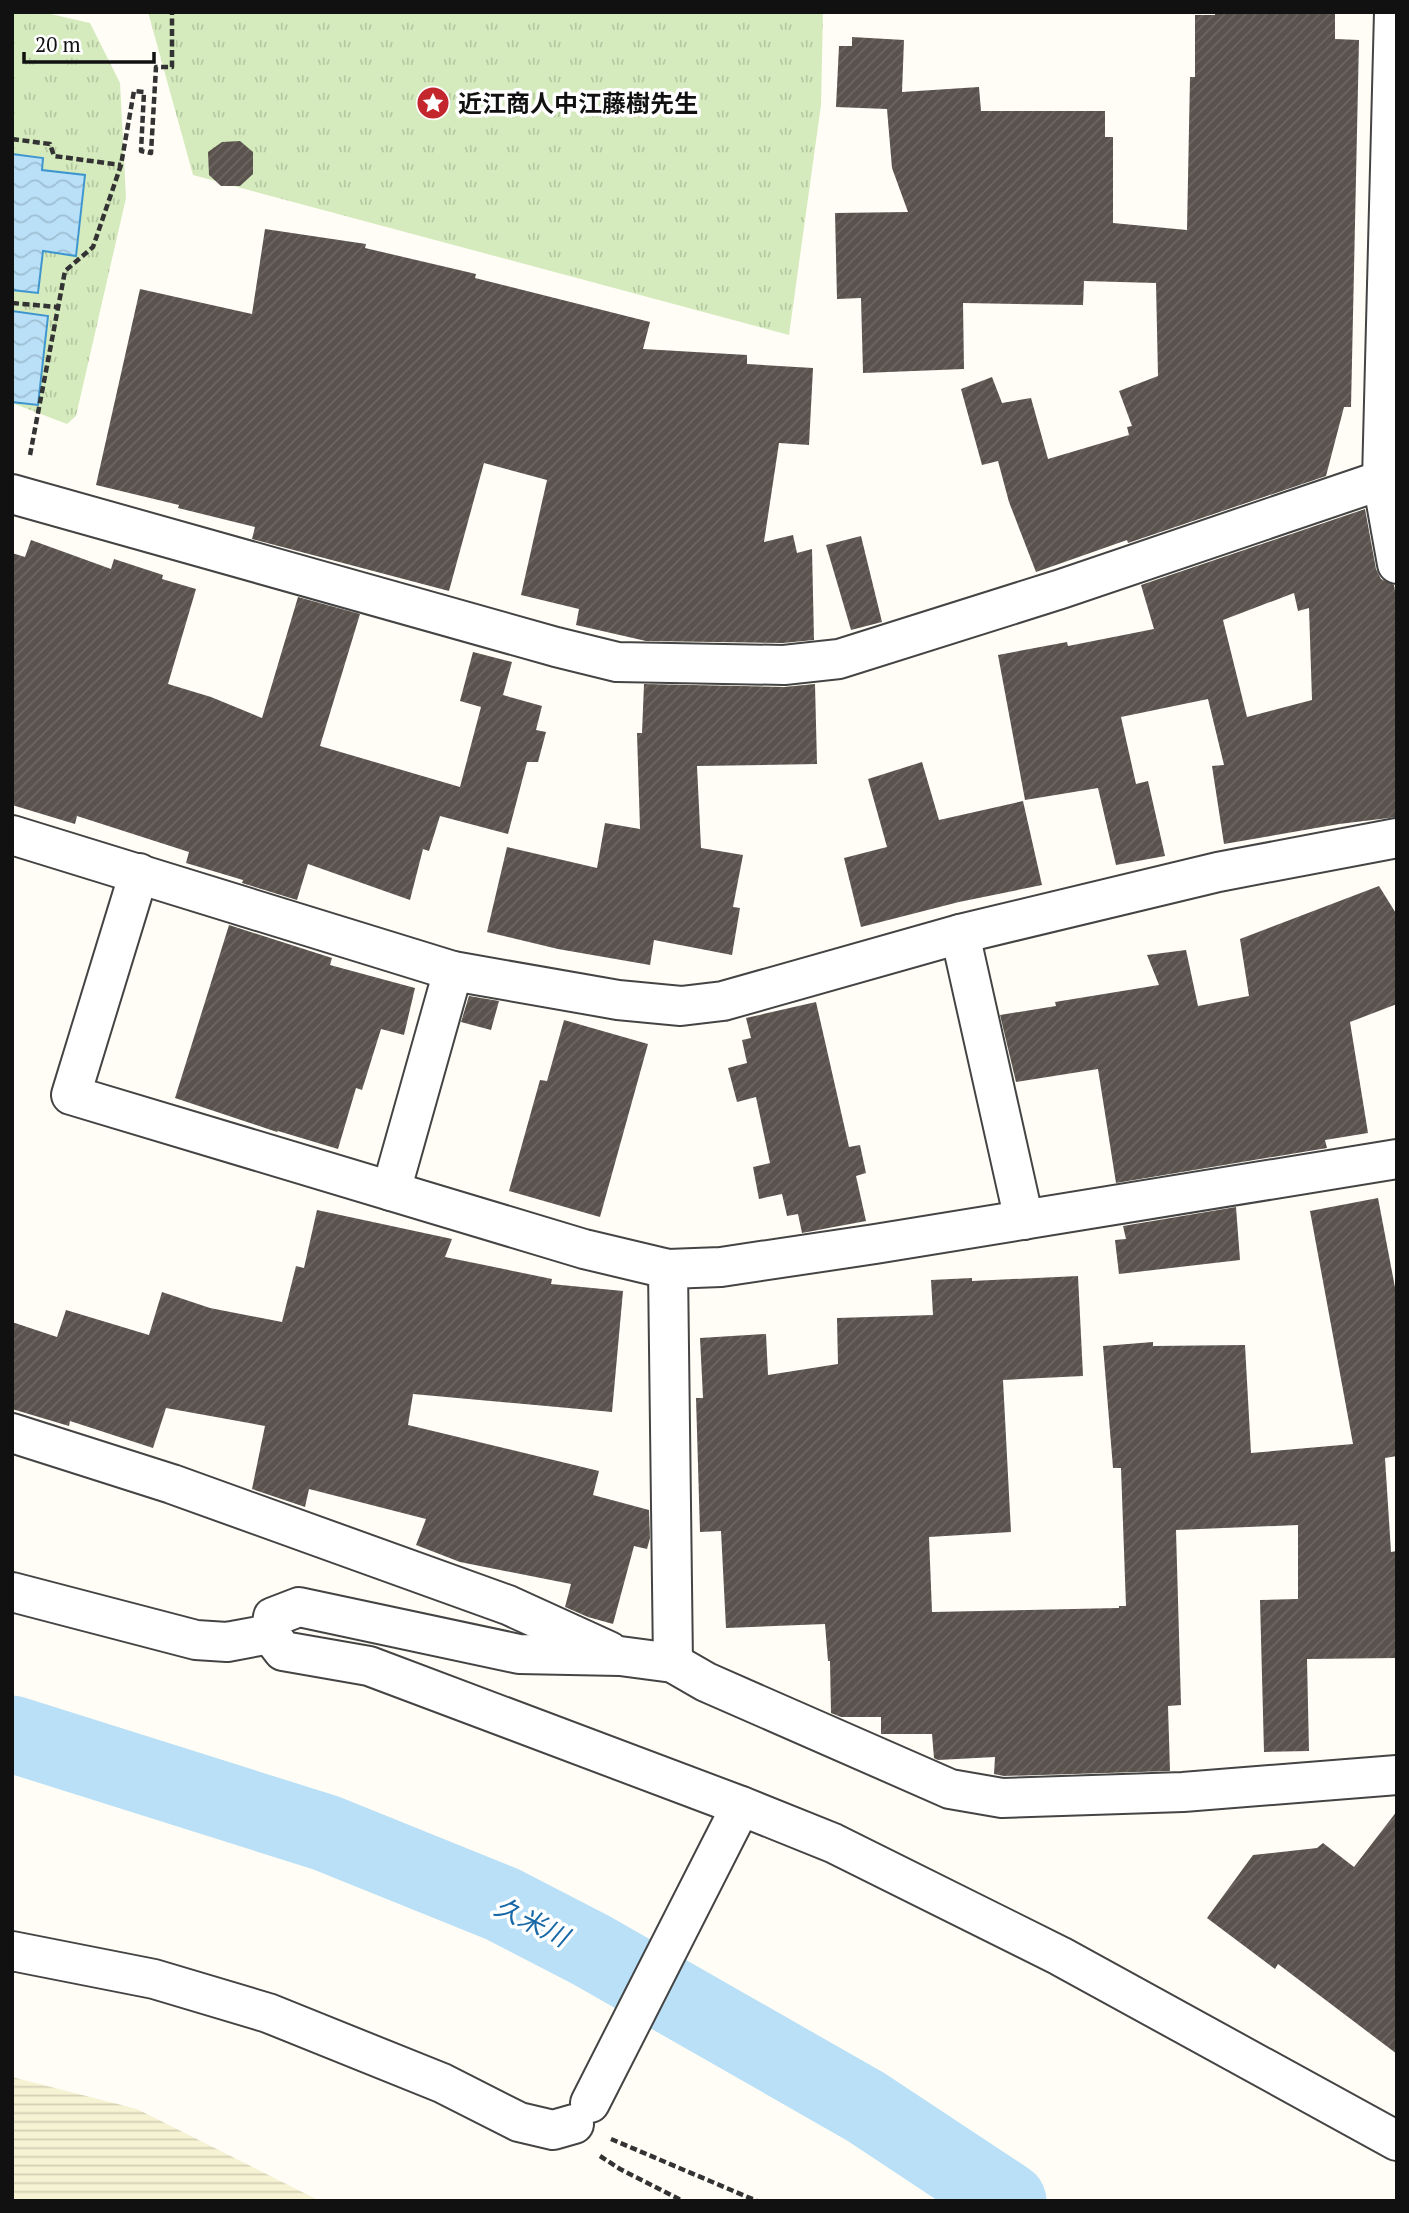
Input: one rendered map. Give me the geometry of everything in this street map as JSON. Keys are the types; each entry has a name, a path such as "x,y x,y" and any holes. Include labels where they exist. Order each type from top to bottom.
{"street":[{"path":"1394,12 1382,480 1397,564"},
{"path":"16,496 617,662 784,665 839,659 1074,584 1382,480"},
{"path":"12,835 453,971 618,1000 681,1006 723,1001 960,934 1218,872 1397,838"},
{"path":"139,873 71,1096 584,1249 668,1269 721,1267 1397,1159"},
{"path":"960,934 1024,1220"},
{"path":"391,1191 453,971"},
{"path":"668,1269 673,1663"},
{"path":"12,1433 172,1485 509,1605 620,1656"},
{"path":"12,1580 196,1640"},
{"path":"12,1591 196,1640 227,1642 270,1634"},
{"path":"1397,1775 1183,1792 1002,1798 950,1789 706,1682 673,1663 620,1656 519,1654 299,1607 273,1617 270,1634 283,1651 369,1665 833,1843 1060,1956 1397,2141"},
{"path":"12,1951 154,1979 268,2013 442,2082 519,2122 553,2130 582,2114 741,1806"}],"path":[{"path":"16,496 37,426 65,271 93,247 121,165 134,91 144,92 141,151 150,153 156,67 172,67 173,12"},
{"path":"12,139 50,144 54,156 121,165"},
{"path":"12,303 57,307"},
{"path":"582,2114 593,2151 620,2169 683,2201"},
{"path":"582,2114 757,2201"}],"shaded area":[{"path":"12,2077 137,2109 320,2201 12,2201"}],"green space":[{"path":"12,12 42,12 90,23 120,83 126,198 76,416 67,424 12,403"},
{"path":"148,12 823,12 821,105 789,335 193,175"}],"water":[{"path":"12,154 43,158 42,170 85,175 76,256 43,251 38,293 12,290"},
{"path":"12,311 48,316 38,405 12,402"}],"building":[{"path":"1215,12 1335,12 1335,39 1359,40 1351,407 1344,407 1326,476 1036,572 1009,502 998,461 982,465 961,389 992,377 1002,403 1031,398 1048,459 1129,435 1127,427 1132,426 1119,391 1158,376 1156,283 1084,281 1083,305 963,303 964,369 863,373 861,298 837,299 835,213 908,212 892,168 887,109 836,107 839,46 852,46 852,37 904,40 902,92 979,87 981,111 1105,111 1105,137 1113,137 1113,223 1187,230 1190,77 1195,77 1195,15 1215,15"},
{"path":"240,141 253,152 253,174 240,186 221,186 209,175 208,152 222,142"},
{"path":"265,229 366,244 365,248 476,274 475,278 650,322 643,349 747,355 747,364 813,368 809,445 779,443 764,542 793,535 797,553 812,549 814,640 783,643 646,641 576,625 579,609 521,595 547,480 484,463 449,591 252,539 255,527 96,485 140,289 252,314"},
{"path":"1365,509 1376,569 1381,579 1394,585 1397,603 1397,817 1224,844 1212,766 1224,765 1208,699 1121,717 1136,784 1148,781 1165,856 1116,865 1098,788 1025,800 998,655 1067,642 1068,646 1154,629 1141,585","holes":["1294,593 1298,611 1309,608 1312,700 1247,717 1223,620"]},
{"path":"861,536 882,622 851,630 826,545"},
{"path":"31,540 111,569 114,559 163,575 162,579 196,589 168,684 211,697 262,718 298,597 360,614 320,746 460,787 481,707 460,701 473,652 512,662 503,695 542,706 536,730 546,732 538,762 527,762 508,834 440,816 429,851 423,849 410,900 308,864 297,900 186,863 189,852 77,816 75,824 12,805 12,553 25,557"},
{"path":"644,684 784,687 815,684 817,764 697,766 701,848 743,855 733,907 740,908 732,955 654,940 650,965 558,949 487,932 507,847 597,868 605,823 640,829 637,733 642,733"},
{"path":"922,762 939,820 1023,801 1042,885 959,902 861,927 844,858 887,847 868,779"},
{"path":"1379,886 1397,915 1397,1004 1350,1022 1368,1133 1325,1140 1327,1148 1116,1183 1098,1069 1016,1082 1000,1015 1056,1006 1055,1002 1159,985 1147,955 1186,950 1198,1006 1249,996 1240,939"},
{"path":"229,925 332,958 330,965 415,988 404,1035 381,1029 362,1090 356,1088 338,1149 175,1098"},
{"path":"469,996 499,1001 491,1030 461,1022"},
{"path":"816,1002 849,1147 860,1145 866,1173 856,1176 866,1221 802,1233 798,1214 787,1216 782,1194 759,1199 753,1167 770,1163 756,1097 737,1102 728,1068 747,1063 742,1040 751,1038 746,1018"},
{"path":"564,1020 648,1044 600,1217 509,1191 540,1080 547,1081"},
{"path":"1378,1198 1397,1298 1397,1456 1385,1458 1391,1552 1397,1551 1397,1658 1307,1659 1309,1751 1264,1752 1260,1600 1298,1599 1298,1525 1176,1530 1181,1705 1168,1706 1170,1771 1004,1776 994,1774 995,1757 938,1760 934,1758 932,1734 881,1734 881,1717 841,1717 831,1713 830,1661 825,1624 726,1628 721,1531 700,1532 696,1398 703,1398 700,1338 766,1334 768,1375 838,1364 837,1318 933,1315 931,1280 972,1278 972,1281 1078,1276 1083,1376 1003,1380 1011,1532 929,1537 932,1612 1119,1608 1126,1606 1121,1468 1113,1468 1103,1346 1153,1342 1153,1346 1245,1345 1251,1453 1353,1444 1310,1211"},
{"path":"1236,1207 1240,1260 1119,1274 1115,1240 1126,1239 1123,1226"},
{"path":"317,1210 452,1239 445,1257 552,1279 551,1284 623,1291 612,1412 413,1394 408,1425 599,1471 593,1495 649,1510 650,1538 647,1549 634,1546 613,1624 565,1607 571,1584 460,1562 416,1545 426,1519 309,1489 305,1507 252,1489 265,1426 166,1408 153,1448 70,1421 69,1426 12,1409 12,1322 57,1337 66,1310 149,1335 162,1292 210,1308 282,1322 296,1266 304,1268"},
{"path":"1397,1811 1397,2054 1278,1964 1275,1969 1207,1918 1253,1855 1317,1848 1323,1843 1354,1867"}],"waterway":[{"name":"久米川","path":"12,1734 326,1833 502,1904 591,1950 866,2107 1008,2201"}],"place":[{"name":"近江商人中江藤樹先生","path":"433,103"}]}
